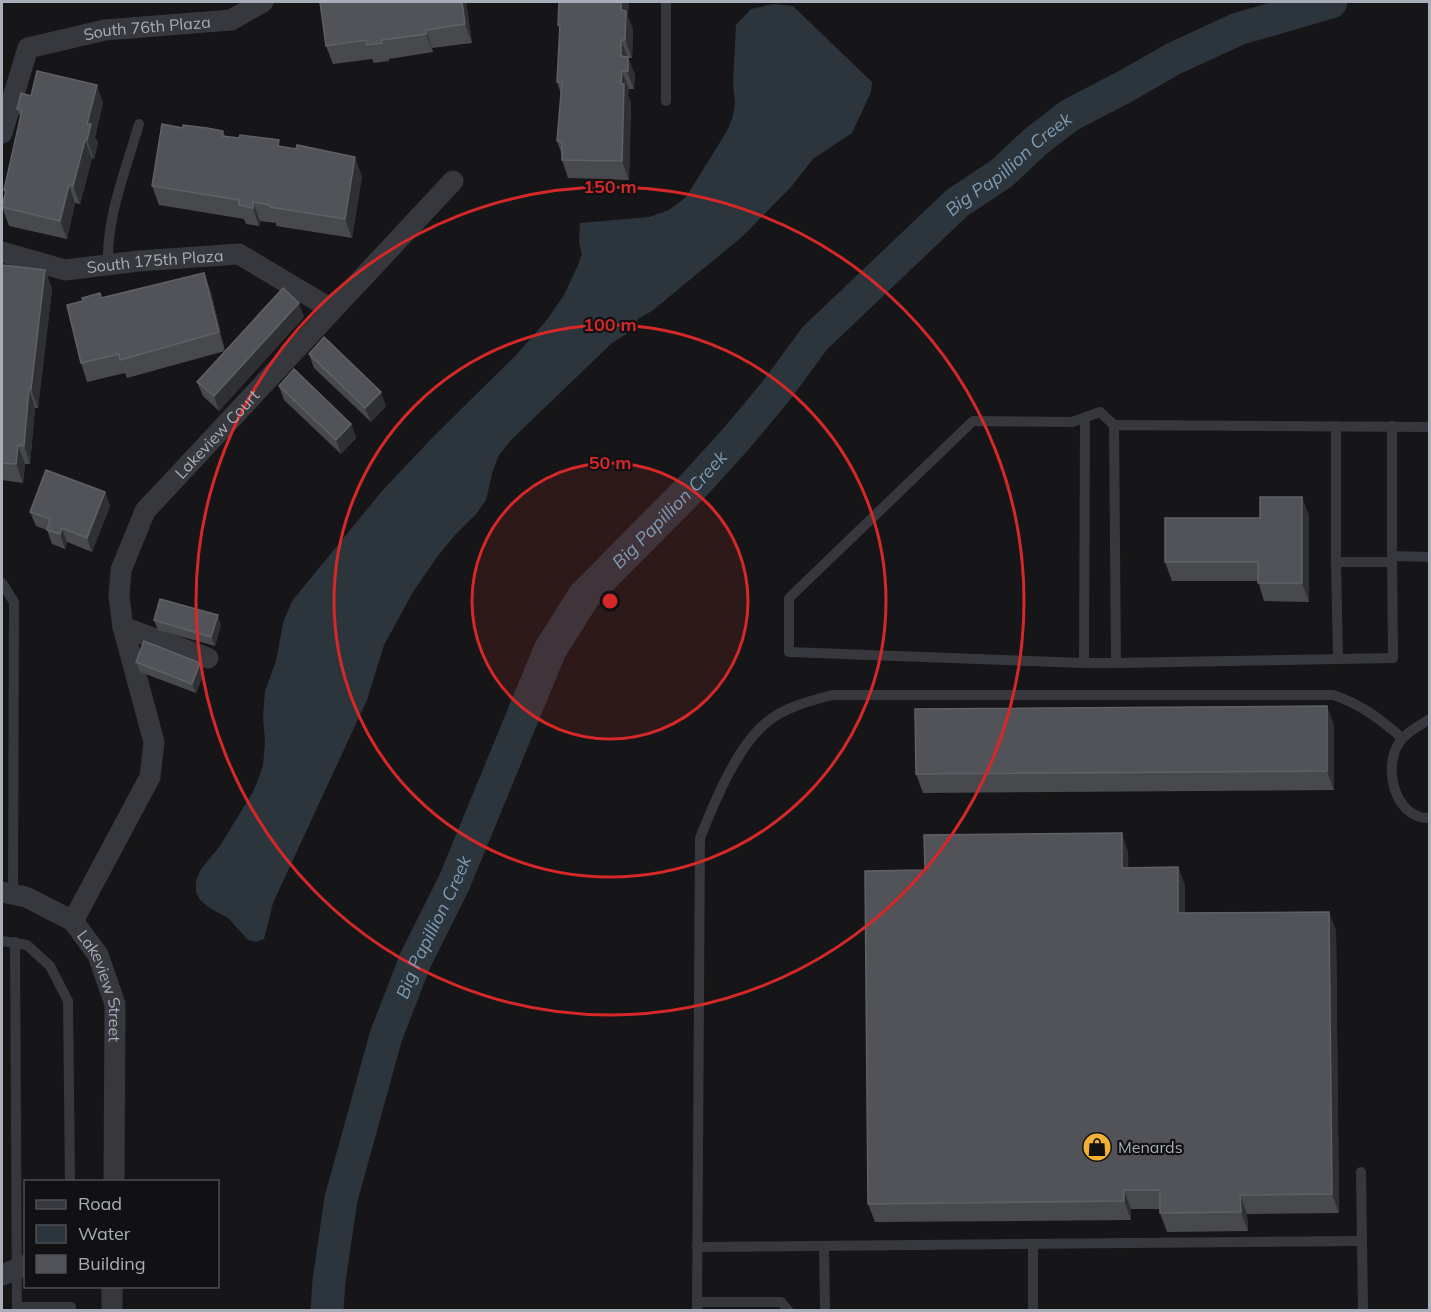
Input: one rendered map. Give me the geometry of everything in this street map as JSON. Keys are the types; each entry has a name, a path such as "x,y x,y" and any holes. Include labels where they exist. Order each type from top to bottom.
{"street":[{"name":"South 76th Plaza","path":"2,133 28,48 105,30 231,20 263,2"},
{"name":"Lakeview Court","path":"154,742 123,627 119,597 121,570 145,511 331,309 453,181"},
{"name":"South 175th Plaza","path":"2,252 65,270 239,254 331,309"},
{"path":"123,627 208,658"},
{"name":"Lakeview Street","path":"114,1180 115,1004 98,955 73,921 150,777 154,742"},
{"path":"7,893 26,897 73,921"},
{"path":"111,1311 112,1288"}],"lane":[{"path":"666,2 666,101"},
{"path":"108,265 107,243 110,225 139,124"},
{"path":"1392,426 1393,658 1084,663 789,652 789,598 973,421 1072,422 1100,412 1114,425 1392,426 1430,427"},
{"path":"1084,417 1084,663"},
{"path":"1114,425 1116,663"},
{"path":"1336,426 1338,659"},
{"path":"1336,562 1430,557"},
{"path":"2,583 14,602 7,893"},
{"path":"788,1311 781,1302 697,1306 700,838 716,798 744,747 767,721 800,704 832,695 1333,695 1354,702 1376,716 1402,738"},
{"path":"1430,719 1402,738 1394,755 1393,784 1403,808 1412,815 1430,818"},
{"path":"2,941 27,945 50,966 68,1001 70,1180"},
{"path":"15,942 14,1269 17,1309 71,1307 71,1311"},
{"path":"1361,1172 1363,1311"},
{"path":"697,1247 1362,1241"},
{"path":"1033,1244 1033,1311"},
{"path":"824,1246 825,1311"}],"water":[{"path":"774,4 793,6 872,82 871,92 852,133 813,159 791,187 743,236 652,311 637,319 638,327 612,343 511,440 499,455 486,500 437,557 413,592 384,645 367,700 273,903 264,939 256,942 248,940 228,918 200,900 196,892 196,881 201,869 220,846 254,790 263,766 265,691 276,661 283,623 292,601 382,491 516,355 546,321 564,295 582,254 579,242 580,223 649,217 669,210 686,197 727,131 733,116 736,25 751,9"}],"building":[{"path":"320,2 462,2 465,24 426,30 426,34 382,40 382,43 367,45 366,40 326,46"},
{"path":"559,2 621,2 621,10 626,11 625,40 621,40 621,56 628,57 628,71 622,71 621,84 624,84 622,161 562,160 562,142 557,141 562,82 557,82"},
{"path":"37,71 97,85 87,124 91,124 87,140 85,140 73,186 69,185 60,221 2,207 22,110 17,109 21,93 31,96"},
{"path":"162,124 223,131 222,136 239,138 240,135 279,140 278,146 296,149 297,145 355,157 345,219 270,207 270,205 253,202 253,208 239,205 239,200 152,186"},
{"path":"2,265 45,270 24,446 18,445 16,464 2,463"},
{"path":"204,273 219,332 120,360 119,354 81,363 67,305 100,293 101,298"},
{"path":"283,288 299,303 214,396 197,382"},
{"path":"324,337 381,392 365,408 309,354"},
{"path":"294,369 351,424 336,440 279,386"},
{"path":"46,470 105,492 87,538 62,528 60,534 47,530 50,519 30,512"},
{"path":"1260,497 1302,497 1302,583 1258,583 1258,562 1165,562 1165,518 1260,518"},
{"path":"160,599 218,615 211,637 154,620"},
{"path":"144,641 200,663 192,684 136,662"},
{"path":"1327,706 1327,771 916,774 915,709"},
{"path":"1122,833 1122,868 1178,867 1178,913 1329,912 1332,1194 1240,1195 1241,1212 1160,1213 1160,1190 1124,1190 1124,1201 868,1204 865,871 925,870 924,835"}],"waterway":[{"name":"Big Papillion Creek","path":"327,1310 341,1199 386,1036 415,961 454,883 550,650 584,596 696,483 735,440 776,391 815,338 957,203 1002,173 1035,142 1070,115 1173,59 1238,29 1331,2"}],"place":[{"name":"Menards","path":"1097,1147"}]}
